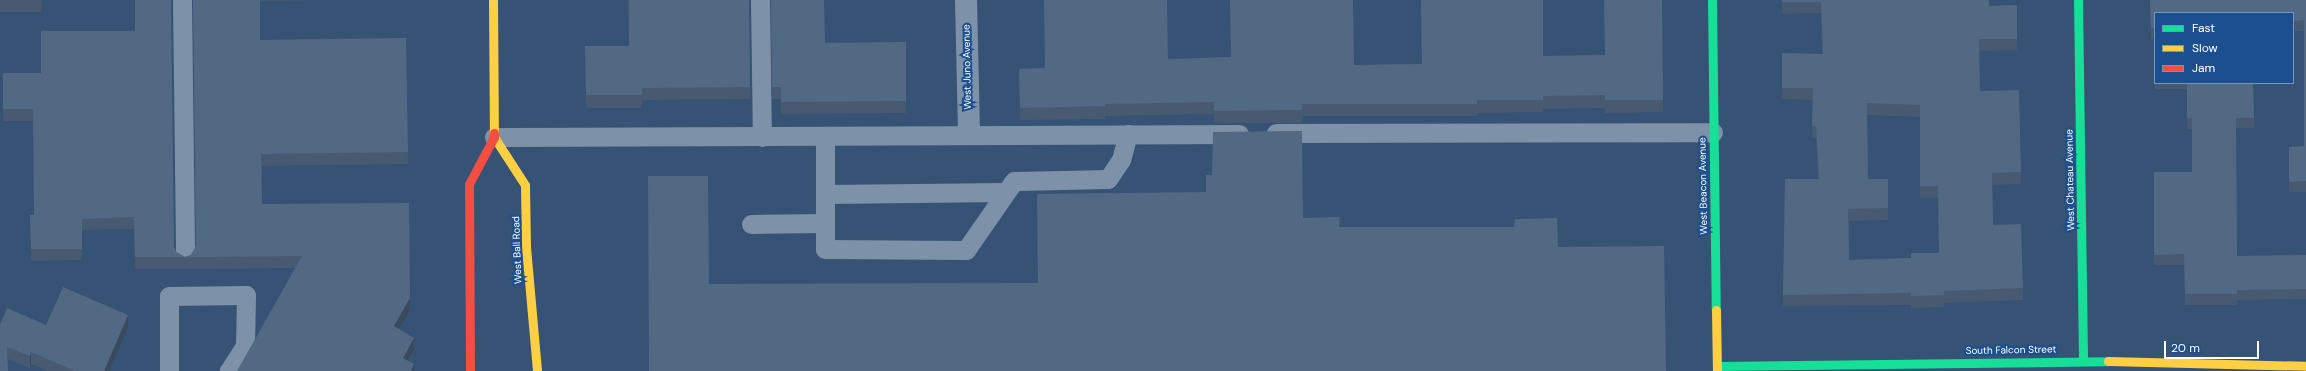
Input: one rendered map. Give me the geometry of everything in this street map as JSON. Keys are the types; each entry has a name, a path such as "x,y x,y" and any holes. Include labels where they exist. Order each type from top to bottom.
{"street":[{"path":"470,371 469,184 494,137 493,0"},
{"name":"West Juno Avenue","path":"966,0 968,134"},
{"name":"West Beacon Avenue","path":"1712,0 1717,369"},
{"name":"West Chateau Avenue","path":"2078,0 2083,360"},
{"name":"West Ball Road","path":"494,137 525,185 526,247 536,371"},
{"name":"South Falcon Street","path":"1717,369 2083,360 2306,366"}],"lane":[{"path":"182,0 186,258"},
{"path":"760,0 762,137"},
{"path":"494,137 1714,132"},
{"path":"825,136 825,249 966,250 1014,181 1108,179 1121,160 1128,134"},
{"path":"825,194 1006,192"},
{"path":"751,224 825,223"},
{"path":"169,371 169,296 246,295 245,346 229,371"}],"building":[{"path":"135,0 171,0 174,246 176,252 185,257 135,257 134,217 82,219 82,249 31,249 30,215 34,215 33,109 3,109 3,73 41,73 41,31 135,31"},
{"path":"193,0 260,0 260,40 406,38 408,152 261,154 262,204 409,203 410,298 394,326 414,338 403,358 414,364 411,371 237,371 302,256 185,257 191,255 196,246"},
{"path":"629,0 749,0 750,87 642,88 642,95 586,95 585,46 629,46"},
{"path":"771,0 824,0 825,43 906,42 906,101 781,102 781,87 772,87"},
{"path":"1044,0 1167,0 1168,59 1231,57 1230,0 1353,0 1354,65 1422,64 1421,0 1543,0 1543,56 1605,55 1604,0 1662,0 1663,100 1605,100 1605,95 1543,96 1543,100 1477,100 1477,104 1302,104 1302,110 1214,111 1214,102 1105,104 1105,106 1020,108 1019,69 1045,68"},
{"path":"1782,0 1989,0 1989,6 2017,5 2017,39 1979,39 1980,91 2019,90 2021,172 1992,173 1993,225 2021,224 2023,288 1944,291 1944,295 1911,296 1911,293 1783,295 1785,179 1819,179 1816,126 1812,126 1813,88 1782,88 1782,53 1823,54 1821,2 1782,2","holes":["1867,103 1920,105 1920,186 1938,186 1939,253 1911,253 1911,258 1849,260 1848,209 1888,208 1888,179 1868,179"]},
{"path":"2150,0 2306,0 2306,181 2289,182 2289,147 2304,146 2304,20 2294,21 2294,12 2154,12 2154,28 2151,28"},
{"path":"2187,84 2253,84 2254,118 2236,118 2237,256 2306,255 2306,289 2237,290 2237,294 2185,294 2184,254 2154,255 2154,172 2192,172 2192,118 2187,118"},
{"path":"1302,131 1303,218 1340,217 1339,227 1514,227 1515,219 1557,218 1558,247 1664,246 1666,371 649,371 648,176 708,176 709,284 1038,283 1037,194 1206,192 1206,175 1212,175 1213,132"},
{"path":"63,287 128,315 104,371 75,371 31,352 30,356 7,347 8,371 0,371 0,325 7,308 46,325"}],"traffic: fast":[{"path":"1712,0 1716,310"},
{"path":"2078,0 2083,360"},
{"path":"1717,366 2108,361"}],"traffic: slow":[{"path":"493,0 494,133"},
{"path":"494,137 525,185 526,247 537,371"},
{"path":"1716,310 1717,371"},
{"path":"2108,361 2306,366"}],"traffic: jam":[{"path":"470,371 469,184 494,137 494,133"}]}
